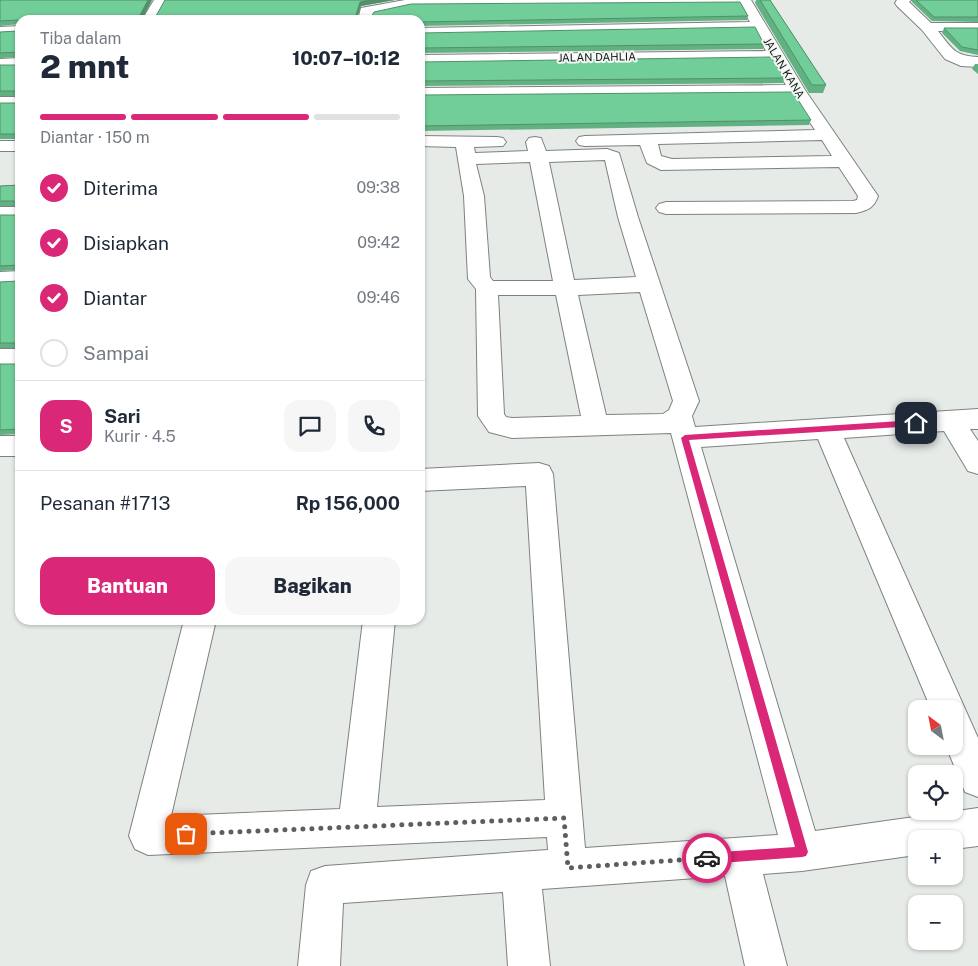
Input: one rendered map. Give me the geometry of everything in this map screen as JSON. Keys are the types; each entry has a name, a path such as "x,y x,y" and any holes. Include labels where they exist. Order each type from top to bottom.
{"street":[{"path":"152,15 161,0"},
{"path":"366,10 385,9 418,2 744,0"},
{"name":"JALAN KANA","path":"666,208 856,207 866,203 868,196 797,90 744,0"},
{"path":"904,0 902,3 953,58 961,61 978,62"},
{"path":"425,32 760,26"},
{"path":"926,27 978,27"},
{"path":"0,31 15,30"},
{"name":"JALAN DAHLIA","path":"425,60 775,55"},
{"path":"0,64 15,63"},
{"path":"425,93 797,90"},
{"path":"0,102 15,102"},
{"path":"537,150 648,140 826,135"},
{"path":"648,140 653,159 661,164 844,161"},
{"path":"425,142 465,150 537,150 607,154 613,157 628,217 686,401 682,427 802,852"},
{"path":"0,146 15,146"},
{"path":"465,150 474,196 479,279 487,288 491,416 498,425 512,428 668,424 682,427 827,429 978,419"},
{"path":"537,150 565,288 596,425"},
{"path":"0,213 15,213"},
{"path":"0,279 15,278"},
{"path":"487,288 565,288 649,284"},
{"path":"0,358 15,358"},
{"path":"951,421 978,463"},
{"path":"827,429 944,700"},
{"path":"0,446 15,446"},
{"path":"425,480 539,474 568,868"},
{"path":"199,625 148,836 564,818"},
{"path":"356,828 378,625"},
{"path":"963,744 978,779"},
{"path":"319,966 325,885 802,852 978,827"},
{"path":"740,856 766,966"},
{"path":"520,872 528,966"}],"building":[{"path":"0,0 148,0 140,15 15,15 15,20 0,21"},
{"path":"165,0 369,0 360,2 356,15 157,15"},
{"path":"760,0 770,0 826,85 812,85"},
{"path":"916,0 978,0 978,17 934,17"},
{"path":"740,2 748,16 425,22 425,15 372,15 374,12 411,4"},
{"path":"755,27 764,44 425,48 425,33"},
{"path":"944,28 978,28 978,50 962,47"},
{"path":"15,31 15,52 0,53 0,32"},
{"path":"771,57 784,78 425,81 425,62"},
{"path":"0,65 15,65 15,91 0,91"},
{"path":"793,92 811,120 425,126 425,95"},
{"path":"0,103 15,103 15,134 0,134"},
{"path":"15,185 15,201 0,201 0,186"},
{"path":"0,215 15,215 15,265 0,266"},
{"path":"15,281 15,343 0,343 0,282"},
{"path":"0,364 15,364 15,429 0,430"}],"way so far":[{"path":"186,834 564,818 568,868 707,858"}],"route":[{"path":"707,858 802,852 685,438 916,423"}]}
